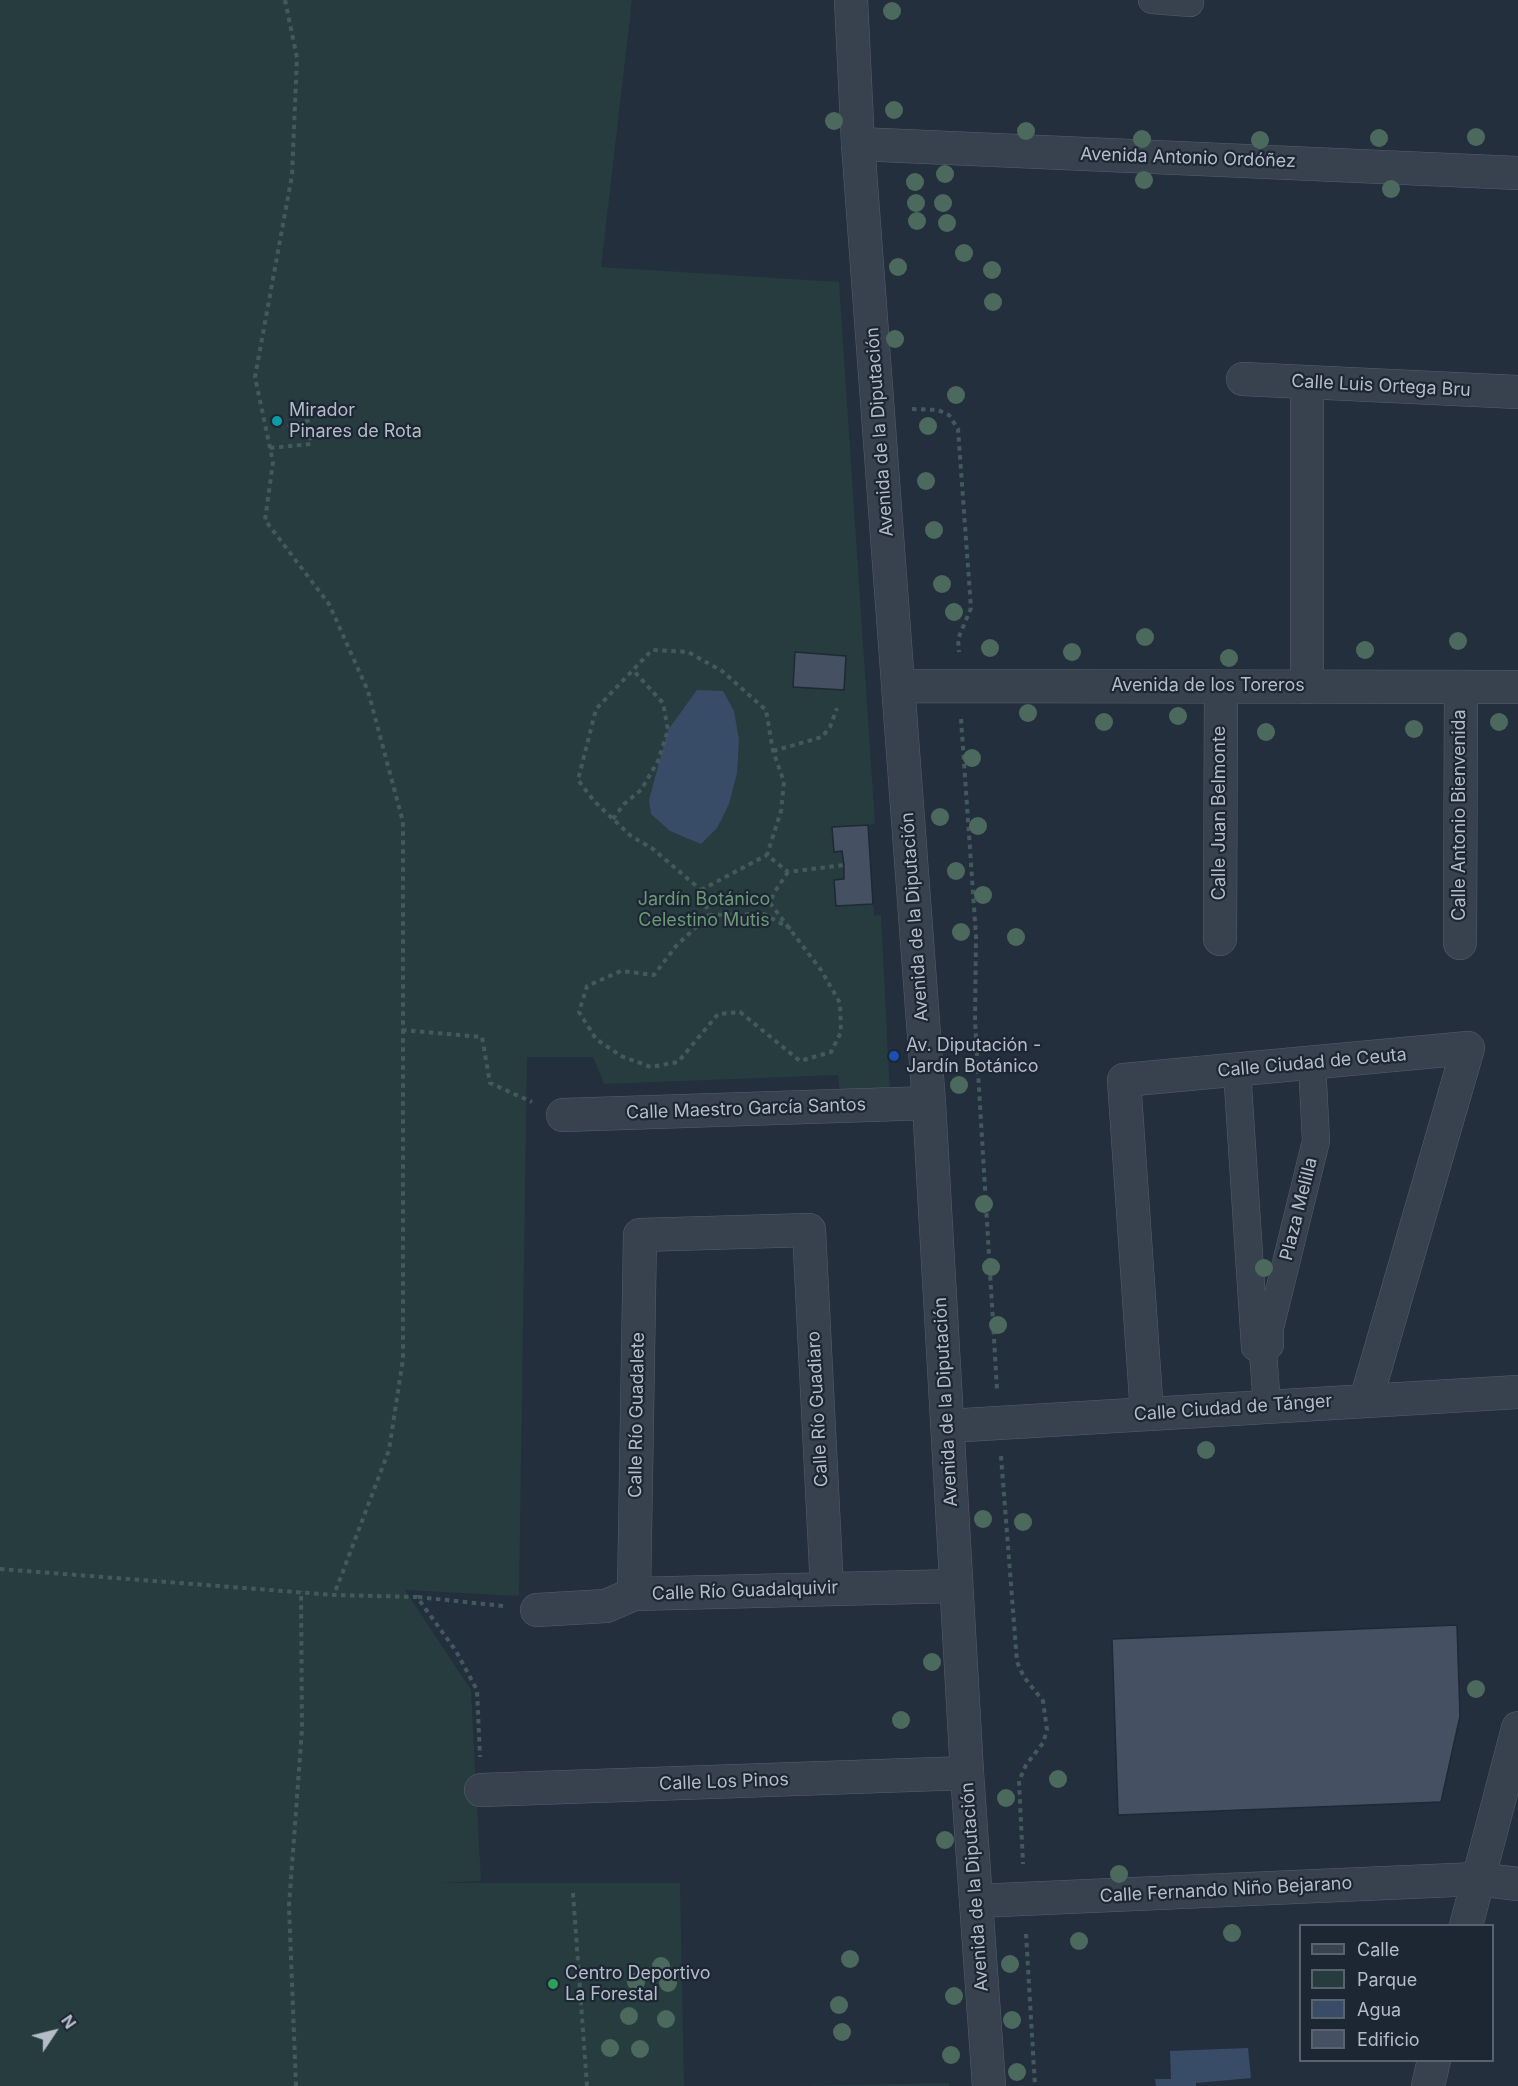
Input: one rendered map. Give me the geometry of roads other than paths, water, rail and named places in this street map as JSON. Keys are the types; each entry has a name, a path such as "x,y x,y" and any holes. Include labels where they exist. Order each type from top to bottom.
{"street":[{"name":"Avenida de la Diputación","path":"850,0 858,144 929,1103 967,1773 990,2086"},
{"path":"1152,0 1190,3"},
{"name":"Avenida Antonio Ordóñez","path":"858,144 1518,172"},
{"name":"Calle Luis Ortega Bru","path":"1243,379 1518,392"},
{"path":"1307,383 1307,687"},
{"name":"Avenida de los Toreros","path":"899,686 1518,687"},
{"name":"Calle Juan Belmonte","path":"1220,939 1221,687"},
{"name":"Calle Antonio Bienvenida","path":"1460,943 1461,687"},
{"name":"Calle Ciudad de Ceuta","path":"1147,1414 1124,1080 1468,1048 1366,1400"},
{"name":"Plaza Melilla","path":"1267,1406 1263,1352 1270,1345 1270,1328 1316,1141 1312,1062"},
{"name":"Plaza Melilla","path":"1237,1070 1255,1347 1263,1352"},
{"name":"Calle Maestro García Santos","path":"563,1115 929,1103"},
{"name":"Calle Río Guadiaro","path":"640,1235 809,1230 827,1589"},
{"name":"Calle Río Guadalete","path":"634,1594 640,1235"},
{"name":"Calle Ciudad de Tánger","path":"948,1426 1518,1392"},
{"name":"Calle Río Guadalquivir","path":"537,1610 606,1606 634,1594 956,1586"},
{"path":"1466,1924 1518,1728"},
{"name":"Calle Los Pinos","path":"481,1790 967,1773"},
{"name":"Calle Fernando Niño Bejarano","path":"976,1901 1477,1879 1518,1884"},
{"path":"1428,2086 1434,2062"}],"water":[{"path":"697,690 723,691 734,711 739,740 737,773 729,804 717,828 701,844 670,831 651,814 649,800 668,730"},
{"path":"1248,2048 1251,2078 1196,2083 1196,2086 1156,2086 1155,2079 1171,2079 1170,2051"}],"place":[{"name":"Mirador Pinares de Rota","path":"277,421"},
{"name":"Av. Diputación - Jardín Botánico","path":"894,1056"},
{"name":"Centro Deportivo La Forestal","path":"553,1984"}],"park label":[{"name":"Jardín Botánico Celestino Mutis","path":"704,910"}]}
